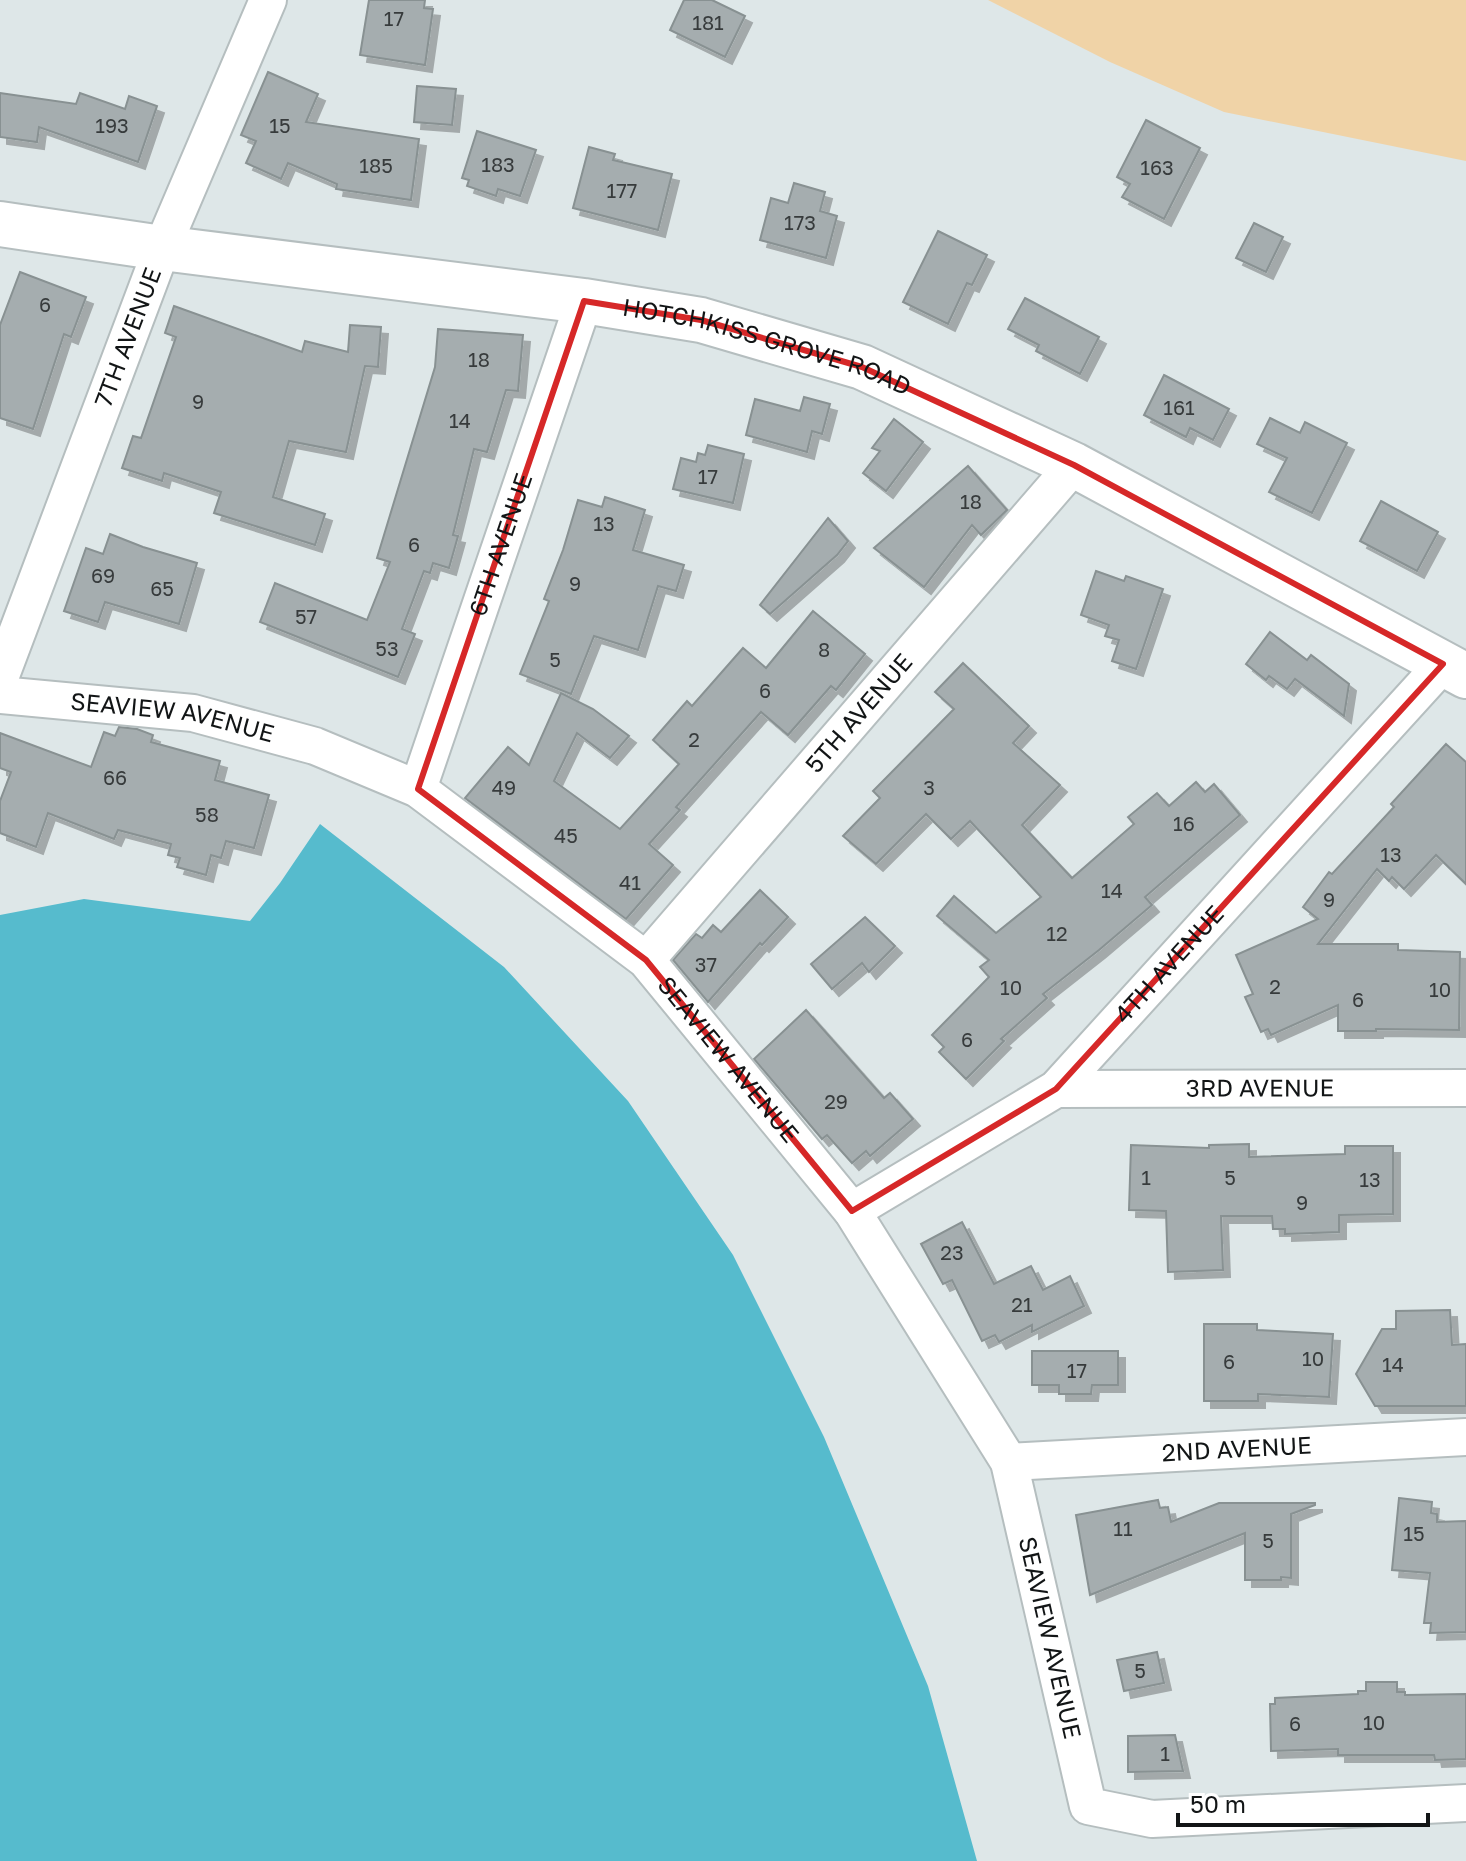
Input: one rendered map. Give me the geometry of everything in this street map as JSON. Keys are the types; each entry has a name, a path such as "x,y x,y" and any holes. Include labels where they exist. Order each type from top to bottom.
{"main road":[{"name":"HOTCHKISS GROVE ROAD","path":"0,224 162,248 584,301 701,320 862,367 1074,465 1454,670"}],"street":[{"name":"7TH AVENUE","path":"0,678 162,248 268,0"},
{"name":"6TH AVENUE","path":"418,789 584,301"},
{"name":"5TH AVENUE","path":"646,960 1074,465"},
{"name":"4TH AVENUE","path":"852,1211 1056,1089 1454,670"},
{"name":"SEAVIEW AVENUE","path":"0,695 193,713 315,746 418,789 646,960 852,1211 1009,1462 1088,1806 1152,1819 1466,1803"},
{"name":"3RD AVENUE","path":"1056,1089 1466,1088"},
{"name":"2ND AVENUE","path":"1009,1462 1466,1437"}],"highlighted area":[{"path":"584,301 701,320 862,367 1074,465 1443,664 1056,1089 852,1211 646,960 418,789"}],"shaded area":[{"path":"988,0 1466,0 1466,161 1224,112 1110,62"}],"water":[{"path":"320,824 504,967 628,1101 733,1255 824,1437 928,1686 977,1861 0,1861 0,915 84,899 250,921"}],"building":[{"path":"369,0 425,0 424,8 433,9 425,65 360,55"},
{"path":"684,0 712,0 745,16 725,57 670,30"},
{"path":"268,72 318,94 306,122 419,139 411,200 336,189 337,184 288,163 281,179 246,163 256,141 241,135"},
{"path":"417,86 456,89 452,125 414,122"},
{"path":"0,93 76,104 80,93 125,109 129,96 157,106 138,162 39,127 37,142 0,137"},
{"path":"1146,120 1200,148 1164,219 1122,197 1130,184 1117,177"},
{"path":"477,131 536,150 520,196 498,189 496,196 467,186 469,180 462,178"},
{"path":"589,147 615,154 613,160 672,174 658,230 573,208"},
{"path":"794,183 825,192 820,211 837,216 826,258 760,240 771,198 788,203"},
{"path":"1254,223 1283,237 1266,272 1236,258"},
{"path":"938,231 987,255 972,285 967,283 948,324 903,302"},
{"path":"20,272 86,297 71,337 64,334 33,429 0,418 0,325"},
{"path":"1025,298 1099,337 1080,374 1036,351 1039,345 1008,329"},
{"path":"174,306 302,352 305,341 348,352 350,325 381,327 378,367 365,366 346,452 289,441 273,497 325,514 315,545 214,513 221,492 164,473 162,481 122,468 133,436 141,438 176,337 165,333"},
{"path":"438,329 523,335 518,391 506,390 487,452 474,449 453,535 458,536 449,568 433,563 430,573 424,571 402,629 415,634 398,677 260,622 275,583 367,620 390,562 377,558 435,367"},
{"path":"1164,375 1229,409 1213,440 1190,428 1186,437 1144,415"},
{"path":"804,397 830,404 822,434 812,431 807,452 746,435 755,399 800,411"},
{"path":"1270,418 1300,433 1305,422 1347,443 1312,513 1269,492 1287,458 1257,444"},
{"path":"894,419 923,442 886,491 863,473 880,451 872,448"},
{"path":"708,445 744,454 733,503 673,489 681,458 696,462 698,453 705,455"},
{"path":"968,466 1007,510 981,535 972,525 924,587 874,548"},
{"path":"605,497 645,510 633,550 684,565 676,591 658,586 638,650 594,636 571,694 520,674 549,601 544,599 578,500 602,507"},
{"path":"1381,501 1438,532 1417,571 1360,541"},
{"path":"828,518 848,541 837,555 770,614 760,605"},
{"path":"110,534 197,563 179,624 105,602 98,622 64,611 86,548 103,554"},
{"path":"1096,571 1124,581 1126,576 1163,589 1136,669 1112,661 1119,640 1105,636 1109,625 1081,615"},
{"path":"813,611 865,654 836,690 831,686 788,735 761,712 676,807 680,810 649,844 673,865 626,919 465,798 508,747 529,765 561,693 593,709 629,736 610,758 577,733 554,781 620,829 679,764 653,740 687,701 692,706 743,648 766,668"},
{"path":"1270,632 1307,660 1311,655 1349,684 1344,716 1295,679 1287,689 1269,676 1266,680 1246,664"},
{"path":"963,663 1029,726 1013,743 1060,785 1022,825 1072,878 1134,824 1128,817 1157,793 1169,806 1196,782 1205,792 1214,784 1240,815 1145,897 1152,905 1043,994 1047,998 1001,1039 1004,1041 966,1079 939,1052 944,1047 932,1035 989,977 980,967 989,960 937,916 954,896 996,933 1041,897 970,821 951,839 926,814 876,864 843,836 880,798 873,791 954,709 935,692"},
{"path":"119,727 153,735 151,742 220,761 215,780 269,795 254,848 226,841 221,858 211,855 206,875 177,867 180,858 168,855 171,844 118,830 114,839 48,813 36,847 0,833 0,801 11,772 0,768 0,733 91,767 104,732 115,736"},
{"path":"1446,744 1466,762 1466,884 1436,855 1404,889 1392,877 1389,881 1377,869 1318,944 1398,944 1398,950 1460,952 1459,1030 1338,1031 1338,1005 1271,1035 1268,1029 1261,1032 1245,997 1253,994 1236,955 1318,919 1303,907 1329,872 1332,874 1394,807 1391,804"},
{"path":"760,890 788,917 762,945 760,943 708,1002 673,960 696,934 702,938 713,925 721,932"},
{"path":"865,917 895,946 869,972 862,963 832,989 811,964"},
{"path":"806,1010 884,1098 890,1093 913,1119 870,1156 866,1151 852,1163 827,1135 822,1139 754,1059"},
{"path":"1249,1144 1249,1157 1345,1154 1345,1146 1393,1146 1393,1214 1339,1215 1339,1232 1285,1234 1285,1229 1273,1229 1272,1216 1221,1216 1223,1270 1168,1272 1166,1211 1129,1210 1131,1145 1209,1148 1209,1145"},
{"path":"962,1222 994,1284 1031,1266 1043,1290 1070,1276 1084,1306 1032,1332 1032,1325 999,1342 995,1335 982,1341 952,1280 943,1284 921,1244"},
{"path":"1450,1310 1452,1345 1466,1344 1466,1406 1375,1406 1356,1374 1382,1329 1396,1329 1396,1311"},
{"path":"1204,1324 1257,1324 1257,1330 1333,1334 1329,1397 1258,1394 1258,1401 1204,1401"},
{"path":"1032,1351 1118,1351 1118,1385 1092,1385 1091,1394 1059,1394 1059,1385 1032,1385"},
{"path":"1399,1498 1432,1502 1431,1513 1437,1514 1437,1522 1466,1521 1466,1632 1430,1633 1431,1623 1424,1623 1430,1573 1392,1570"},
{"path":"1158,1500 1160,1508 1168,1507 1171,1522 1219,1503 1315,1505 1291,1514 1291,1578 1245,1580 1245,1533 1090,1595 1076,1515"},
{"path":"1157,1652 1164,1683 1124,1691 1117,1660"},
{"path":"1366,1682 1397,1682 1397,1692 1405,1692 1405,1695 1466,1694 1466,1759 1435,1760 1434,1755 1338,1755 1338,1749 1271,1751 1270,1704 1275,1704 1275,1698 1358,1694 1358,1691 1366,1691"},
{"path":"1175,1735 1183,1771 1128,1772 1128,1736"}]}
